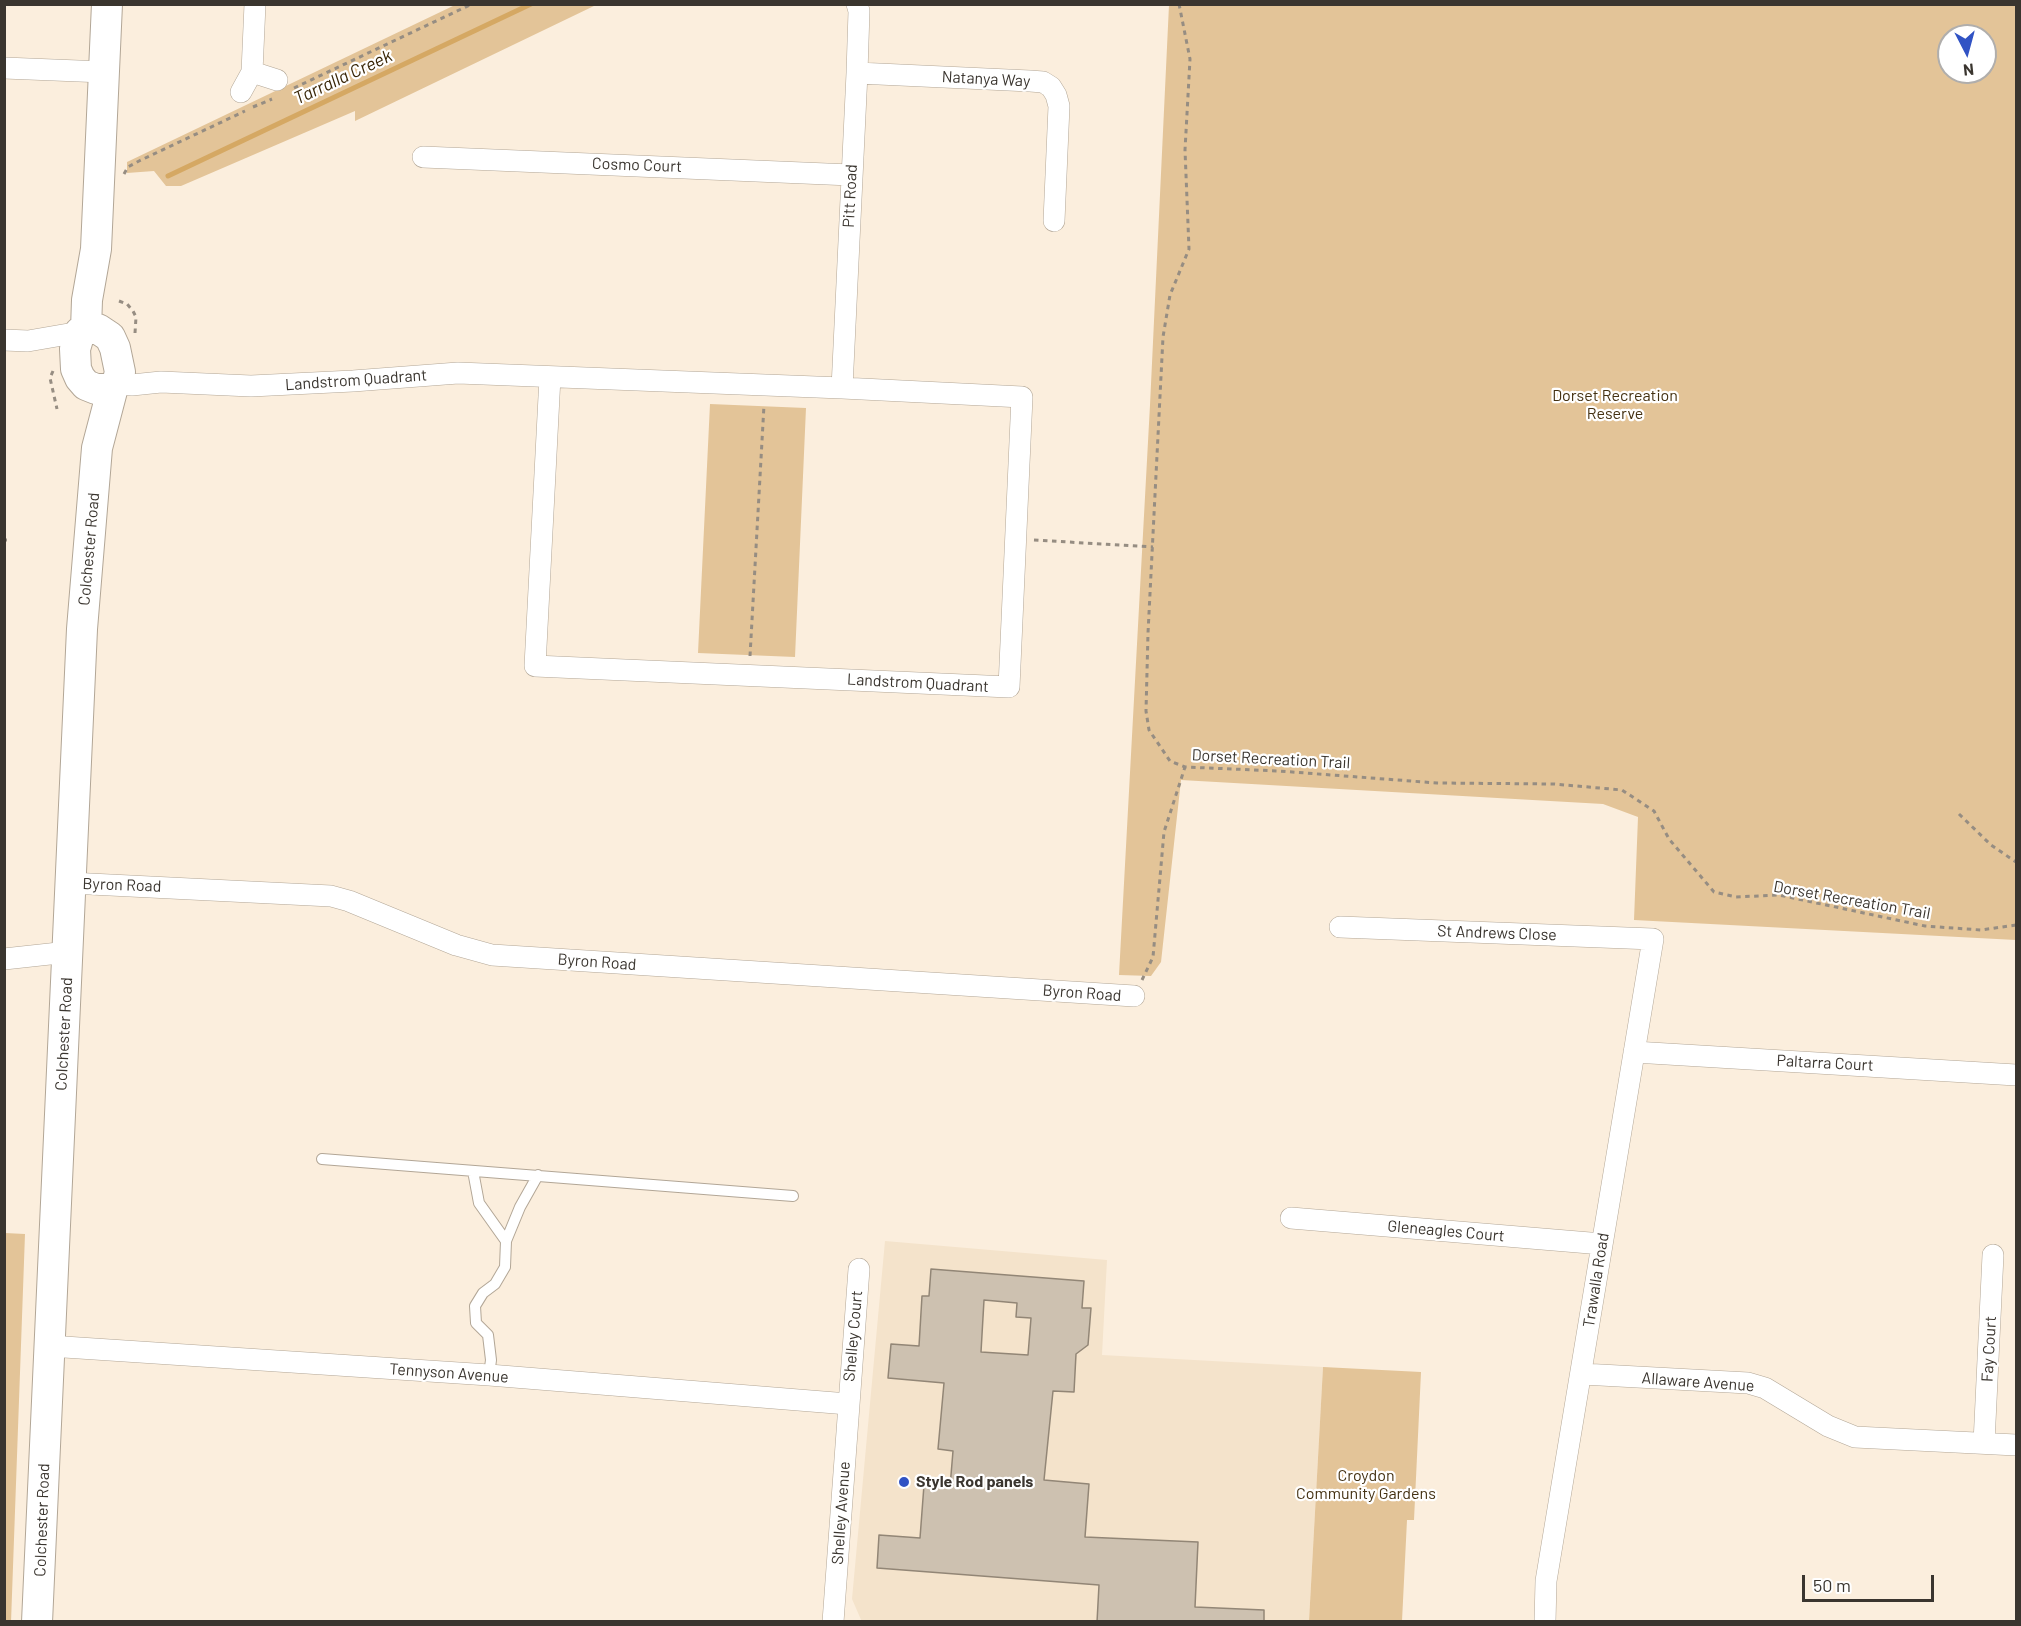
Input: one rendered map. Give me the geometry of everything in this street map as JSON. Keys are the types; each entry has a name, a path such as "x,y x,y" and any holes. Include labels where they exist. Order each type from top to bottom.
{"main road":[{"name":"Colchester Road","path":"37,1622 82,629 97,448 83,406 92,360 87,300 96,249 108,4"}],"street":[{"path":"241,92 252,72 255,4"},
{"name":"Pitt Road","path":"842,388 857,73 859,11 857,4"},
{"path":"4,68 104,72"},
{"path":"252,72 277,80"},
{"name":"Natanya Way","path":"857,73 1030,81 1042,82 1051,87 1059,106 1054,220"},
{"name":"Cosmo Court","path":"423,157 851,174"},
{"name":"Landstrom Quadrant","path":"4,340 28,341 134,371 161,382 251,386 458,373 1022,397 1009,687 535,666 550,377"},
{"name":"Byron Road","path":"70,883 331,896 349,901 456,945 492,955 1134,996"},
{"name":"St Andrews Close","path":"1340,927 1653,939"},
{"name":"Trawalla Road","path":"1545,1622 1546,1581 1653,939"},
{"path":"4,959 68,952"},
{"name":"Paltarra Court","path":"1634,1052 2016,1075"},
{"name":"Gleneagles Court","path":"1291,1218 1602,1244"},
{"name":"Fay Court","path":"1984,1443 1993,1255"},
{"name":"Shelley Court","path":"848,1404 859,1269"},
{"name":"Tennyson Avenue","path":"49,1346 489,1375 848,1404"},
{"name":"Allaware Avenue","path":"1582,1374 1748,1383 1765,1388 1828,1426 1855,1437 2016,1445"},
{"name":"Shelley Avenue","path":"833,1622 848,1404"}],"lane":[{"path":"322,1159 793,1196"},
{"path":"473,1171 479,1203 506,1241"},
{"path":"489,1375 491,1360 488,1335 476,1323 475,1306 483,1293 495,1284 505,1268 506,1241 520,1207 538,1175"}],"path":[{"name":"Dorset Recreation Trail","path":"1179,4 1190,59 1185,150 1189,249 1170,296 1163,337 1146,711 1149,730 1170,761 1185,767 1279,771 1437,783 1554,784 1622,790 1654,811 1669,839 1714,892 1736,897 1779,895 1925,926 1981,930 2016,925"},
{"path":"57,409 50,374 92,360"},
{"path":"750,657 764,403"},
{"path":"1017,539 1154,547"},
{"path":"1134,996 1154,957 1164,832 1185,767"},
{"path":"1959,814 1991,845 2016,862"}],"shaded area":[{"path":"885,1241 1107,1260 1102,1355 1323,1367 1309,1621 862,1622 852,1599"}],"green space":[{"path":"455,5 596,5 355,121 355,111 181,186 166,186 154,171 127,173 127,162"},
{"name":"Dorset Recreation Reserve","path":"1169,5 2016,5 2016,940 1634,920 1638,817 1603,804 1181,780 1161,962 1151,976 1119,975"},
{"path":"710,404 806,408 795,657 698,653"},
{"path":"5,1233 25,1234 11,1622 4,1621"},
{"name":"Croydon Community Gardens","path":"1323,1367 1421,1372 1414,1520 1407,1520 1402,1621 1309,1621"}],"building":[{"path":"931,1269 1084,1281 1082,1308 1091,1308 1088,1345 1076,1354 1074,1392 1053,1391 1044,1480 1089,1484 1085,1537 1198,1542 1195,1607 1264,1610 1264,1622 1097,1622 1099,1585 877,1568 879,1535 920,1538 924,1485 950,1487 953,1451 938,1449 944,1383 888,1378 891,1344 919,1346 922,1296 929,1296","holes":["984,1300 1017,1303 1016,1317 1031,1318 1028,1355 981,1352"]}],"waterway":[{"name":"Tarralla Creek","path":"168,176 531,4"}],"place":[{"name":"Style Rod panels","path":"904,1482"}]}
